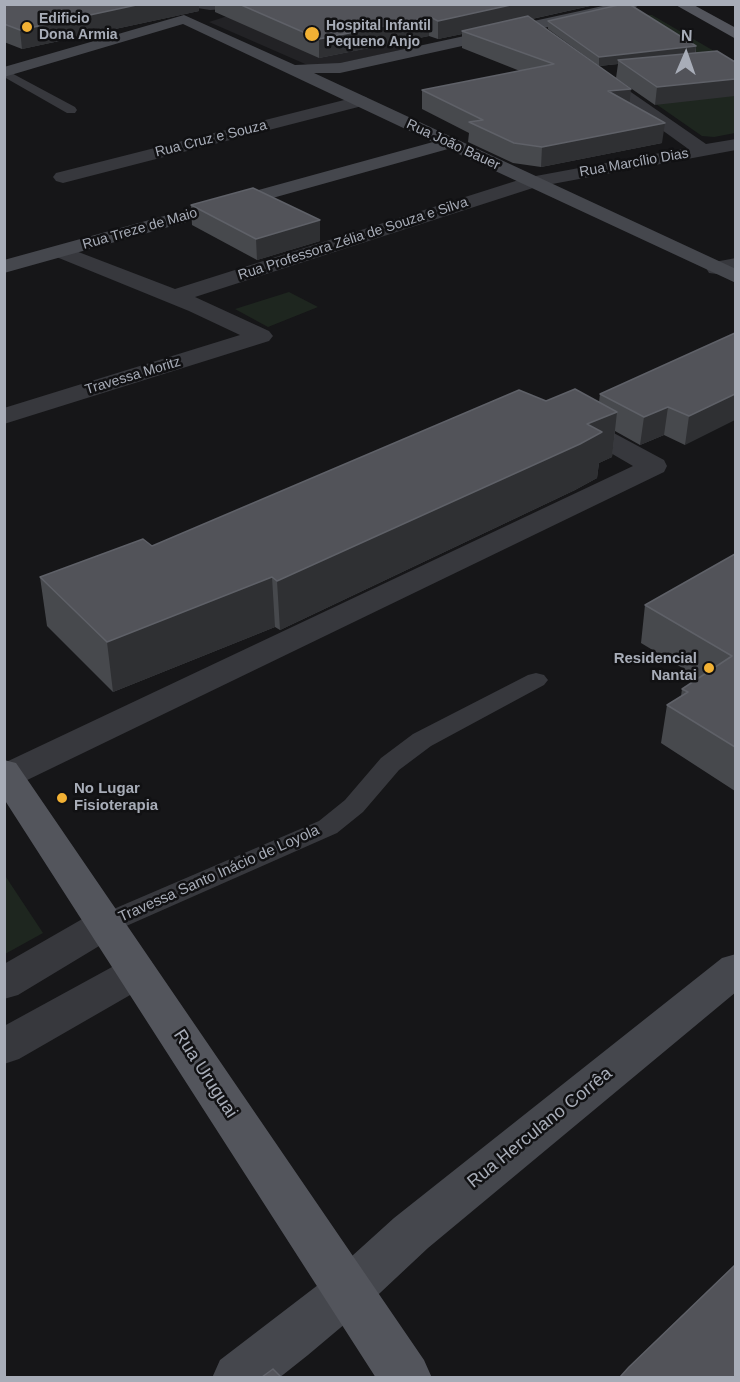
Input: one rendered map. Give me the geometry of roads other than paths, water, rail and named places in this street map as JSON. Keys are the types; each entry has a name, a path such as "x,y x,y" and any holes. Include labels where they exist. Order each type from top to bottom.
{"main road":[{"path":"681,4 735,35"},
{"name":"Rua Uruguai","path":"6,773 406,1377"}],"street":[{"path":"196,4 210,6 239,4"},
{"path":"292,68 340,68 634,4"},
{"path":"4,72 186,12"},
{"name":"Rua João Bauer","path":"186,12 360,101 532,182 729,270"},
{"path":"531,27 549,40"},
{"path":"576,60 702,150"},
{"path":"319,81 323,76 340,68"},
{"path":"593,73 617,70"},
{"name":"Rua Cruz e Souza","path":"63,177 360,101"},
{"name":"Rua Treze de Maio","path":"4,267 450,143"},
{"name":"Rua Marcílio Dias","path":"532,182 735,144"},
{"name":"Rua Professora Zélia de Souza e Silva","path":"173,297 532,182"},
{"path":"61,252 173,297"},
{"name":"Travessa Moritz","path":"4,416 261,336 173,297"},
{"path":"6,773 654,466 552,410"},
{"path":"4,984 105,924"},
{"name":"Rua Herculano Corrêa","path":"238,1377 348,1291 411,1233 735,969"},
{"path":"4,1047 137,972"}],"lane":[{"path":"4,72 71,110"},
{"name":"Travessa Santo Inácio de Loyola","path":"105,924 328,827 354,806 390,764 422,740 536,680"}],"place":[{"name":"Edificio Dona Armia","path":"27,27"},
{"name":"Hospital Infantil Pequeno Anjo","path":"312,34"},
{"name":"Residencial Nantai","path":"709,668"},
{"name":"No Lugar Fisioterapia","path":"62,798"}]}
